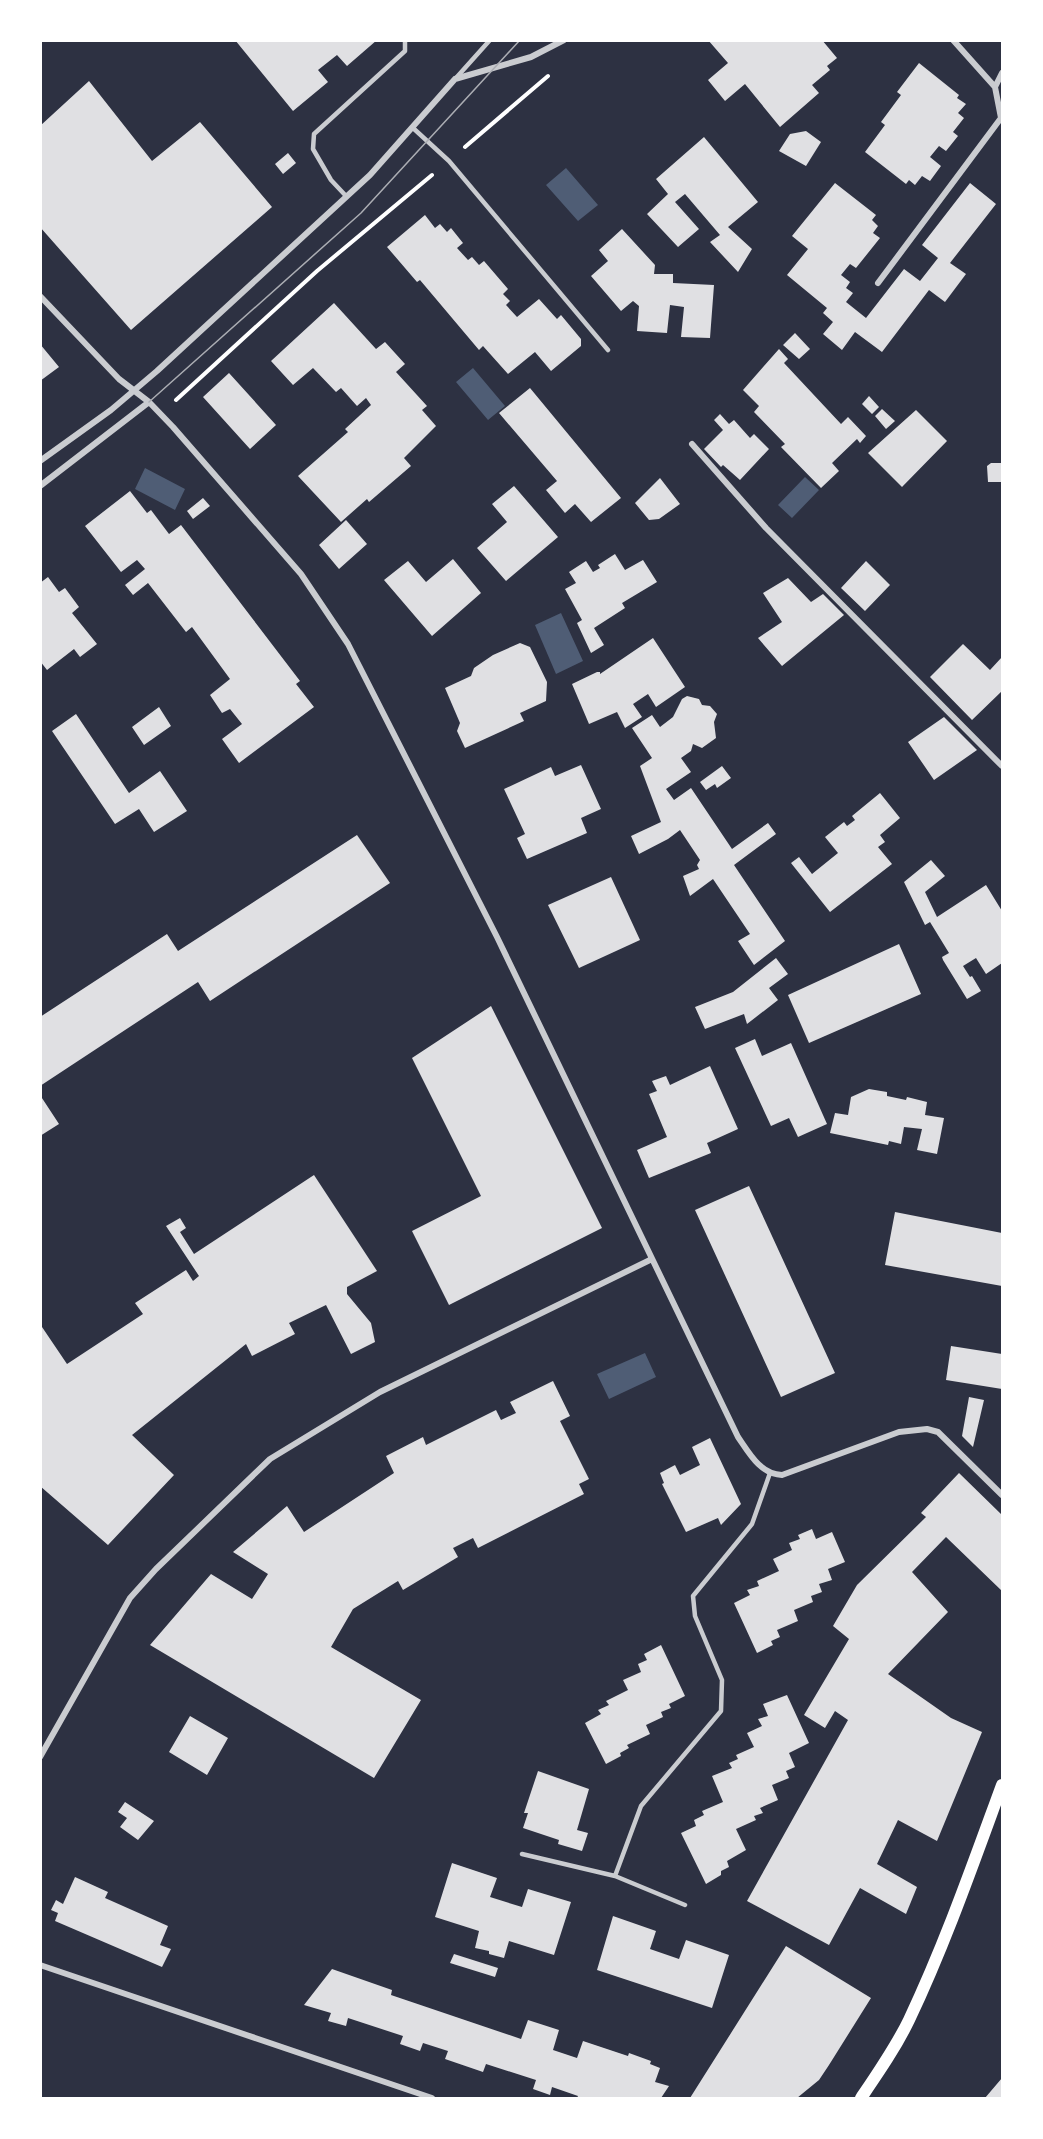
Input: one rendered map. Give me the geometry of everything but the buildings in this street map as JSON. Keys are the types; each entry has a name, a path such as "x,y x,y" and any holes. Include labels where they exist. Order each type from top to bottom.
{"main road":[{"path":"861,2098 884,2065 908,2020 962,1892 1002,1785"}],"street":[{"path":"40,461 134,390 370,175 455,79 531,57 564,40"},
{"path":"878,283 1001,118 995,87 953,40"},
{"path":"995,87 1002,73"},
{"path":"40,296 119,379 160,414 301,574 348,644 497,937 738,1437 758,1464 770,1473 782,1475 899,1432 927,1429 938,1432 1002,1495"},
{"path":"40,486 148,402"},
{"path":"692,444 766,528 1002,766"},
{"path":"40,1757 130,1598 156,1569 270,1459 380,1392 652,1259"},
{"path":"40,1965 432,2098"}],"lane":[{"path":"346,196 336,188 313,149 314,134 405,51 405,40"},
{"path":"455,79 490,40"},
{"path":"413,128 449,161 608,350"},
{"path":"615,1876 640,1806 721,1711 722,1680 695,1616 693,1596 752,1524 770,1473"},
{"path":"522,1854 615,1876 685,1905"}],"path":[{"path":"160,414 317,271 555,71"}],"water":[{"path":"566,168 598,205 578,221 546,185"},
{"path":"473,368 505,406 488,420 456,382"},
{"path":"145,468 185,489 175,510 135,489"},
{"path":"805,477 819,490 792,518 778,505"},
{"path":"561,613 583,661 556,674 535,625"},
{"path":"645,1353 656,1377 609,1399 597,1374"}],"tram line":[{"path":"149,402 361,213 520,40"}]}
